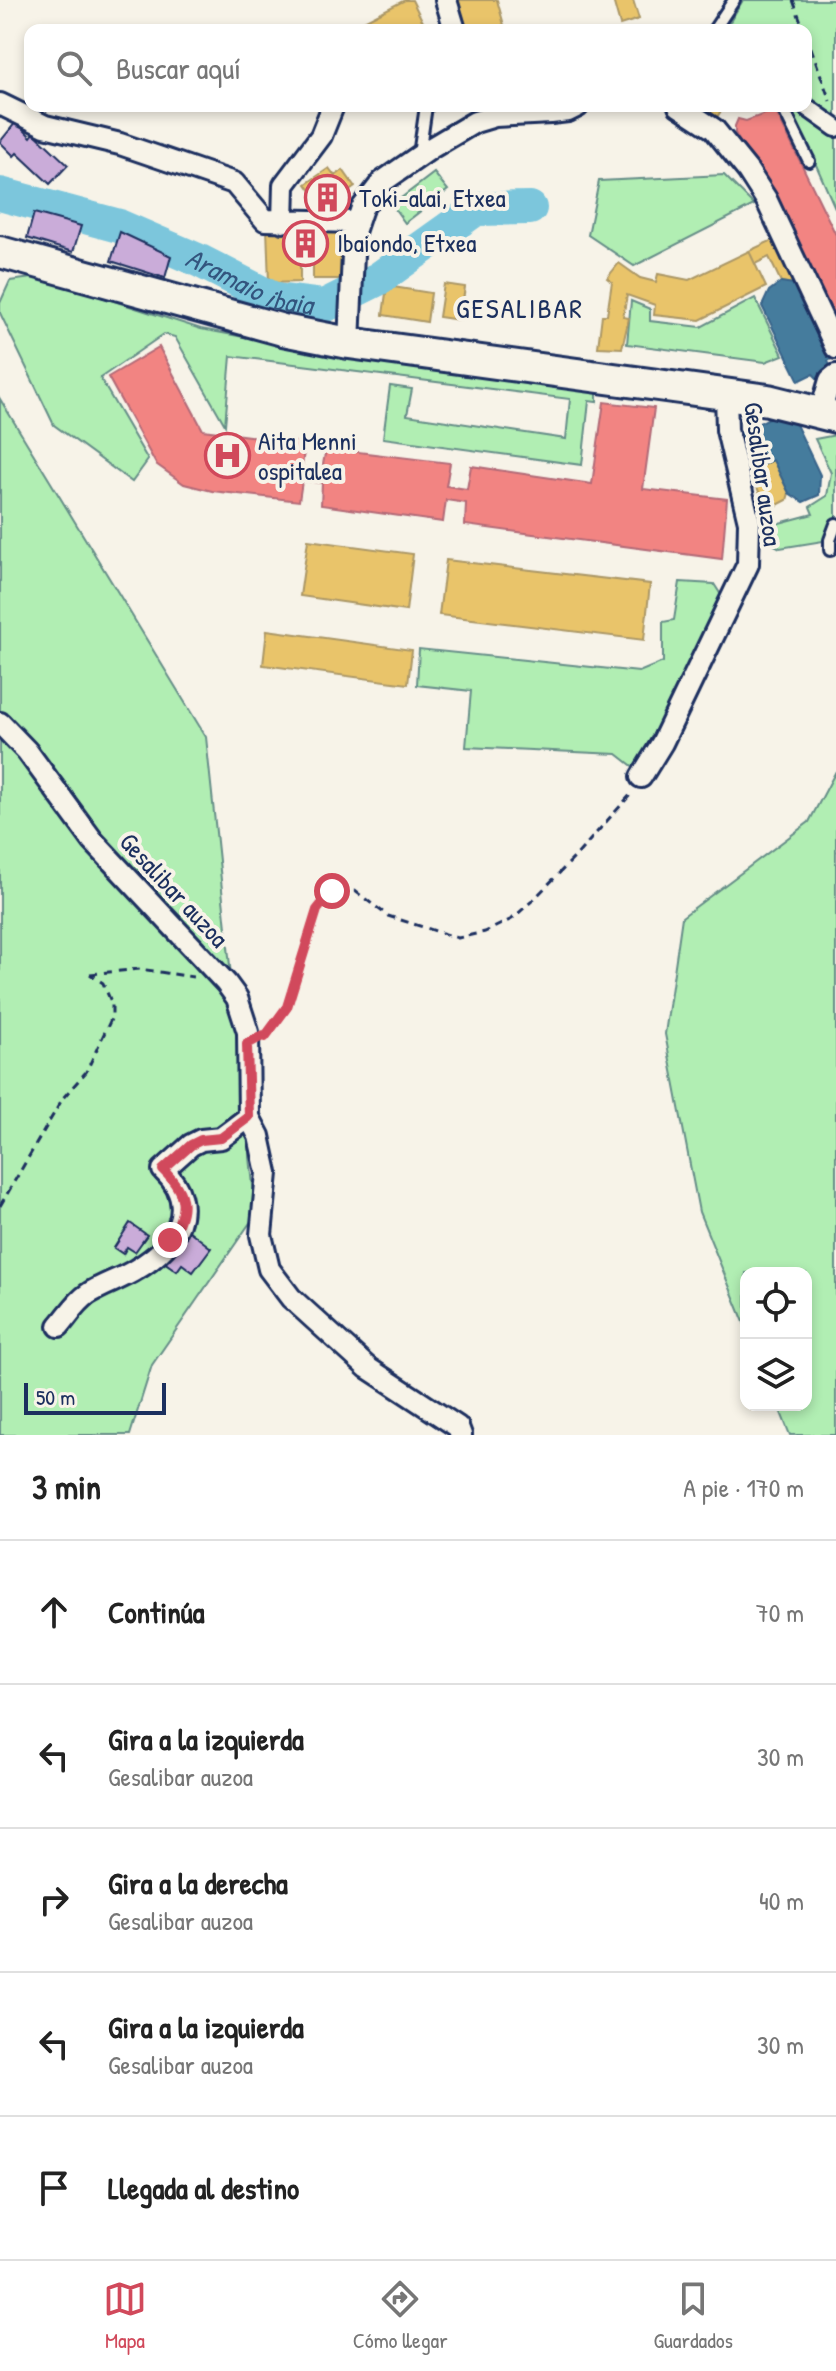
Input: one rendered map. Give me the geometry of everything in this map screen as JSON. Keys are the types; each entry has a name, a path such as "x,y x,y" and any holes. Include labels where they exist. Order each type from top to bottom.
{"main road":[{"path":"0,252 283,330 350,328 578,376 726,393 768,400 828,416"}],"street":[{"path":"446,0 453,24"},
{"path":"0,104 45,126 120,144 234,183 274,221 357,222"},
{"path":"812,111 836,128"},
{"path":"274,221 284,185 321,136 331,112"},
{"path":"350,328 357,222 362,208 382,182 482,112 495,116 521,116 559,112"},
{"path":"688,112 714,129 733,150 766,199 836,348"},
{"path":"828,416 830,380 836,375"},
{"name":"Gesalibar auzoa","path":"641,777 662,743 748,564 749,522 727,430 726,393"},
{"name":"Gesalibar auzoa","path":"0,723 27,751 93,841 231,989 244,1018 249,1117 259,1136 267,1173 261,1235 265,1258 273,1276 318,1325 358,1360 458,1427 461,1435"},
{"path":"59,1326 87,1295 135,1271 170,1240 184,1215 181,1196 173,1180 163,1170 191,1145 201,1140 221,1138 249,1117"}],"lane":[{"path":"718,24 734,0"},
{"path":"419,156 425,112"},
{"path":"785,112 809,161"},
{"path":"830,550 836,524"}],"path":[{"path":"793,0 802,24"},
{"path":"812,51 832,105"},
{"path":"815,88 824,84"},
{"path":"247,1044 265,1037 287,1007 317,910 332,891 355,891 388,916 458,938 485,932 512,919 532,901 631,795 641,777"},
{"path":"0,1206 63,1098 86,1072 112,1017 112,1004 103,983 90,974 140,969 160,971 203,979 231,989"}],"green space":[{"path":"743,0 836,0 836,210 793,112 812,112 812,24 729,24"},
{"path":"434,173 448,190 405,223 392,205"},
{"path":"724,175 754,205 634,266 588,235 599,181"},
{"path":"39,277 201,329 376,362 597,391 597,402 589,401 582,465 383,438 390,386 412,389 407,415 566,439 570,399 231,356 225,425 175,337 164,334 100,378 148,460 132,482 54,425 0,313 0,303 10,281"},
{"path":"755,298 783,355 765,362 627,344 631,301 650,309 650,321 701,327"},
{"path":"0,399 206,737 256,1214 152,1365 130,1435 0,1435"},
{"path":"836,435 836,545 829,540 780,548 767,541 768,526 813,514 810,507 827,496 831,473 815,439"},
{"path":"680,582 714,584 723,598 635,768 617,754 466,747 471,691 417,685 419,649 639,672 663,662 663,622 674,620"},
{"path":"836,771 836,1435 790,1435 780,1411 812,1411 812,1267 740,1267 740,1312 699,1212 665,1034 682,917 809,822"}],"building: Viviendas":[{"path":"405,0 412,0 424,24 358,24"},
{"path":"454,0 497,0 504,24 460,24"},
{"path":"613,0 633,0 639,19 620,24"},
{"path":"698,112 720,112 714,122"},
{"name":"Toki-alai, Etxea","path":"329,168 335,176 343,170 355,187 324,209 306,184"},
{"name":"Ibaiondo, Etxea","path":"343,227 344,279 313,279 313,258 300,258 300,282 269,283 267,228"},
{"path":"777,238 801,290 793,284 781,282 769,257 755,264 749,251"},
{"path":"749,251 766,287 700,320 654,315 655,305 627,295 623,317 629,318 622,348 598,347 602,315 607,315 612,282 607,278 619,263 640,278 656,282 658,274 689,280"},
{"path":"444,284 465,287 460,320 439,317"},
{"path":"387,286 431,293 427,322 383,315"},
{"path":"773,460 789,493 787,500 772,508 765,494 761,496 749,471"},
{"path":"308,540 413,554 406,611 300,596"},
{"path":"446,560 650,584 644,640 439,615"},
{"path":"267,630 412,650 408,684 263,665"}],"building: Salud":[{"path":"776,112 836,235 836,332 735,133 738,119 746,121"},
{"name":"Aita Menni ospitalea","path":"159,347 203,430 305,443 302,467 322,470 326,448 450,463 446,486 467,489 471,466 592,484 604,402 654,408 643,489 727,499 722,559 465,525 466,503 446,500 443,522 321,505 322,483 302,481 299,501 212,491 184,484 156,464 108,377"}],"building: Público":[{"path":"781,282 793,284 801,290 833,358 828,361 832,371 817,378 813,374 799,381 762,306 769,291"},
{"path":"777,414 793,418 820,475 819,495 803,502 789,493 773,460 756,468 741,432"}],"building: Otros":[{"path":"16,122 31,137 34,133 68,165 50,184 17,153 14,156 0,142"},
{"path":"34,213 81,226 73,252 27,238"},
{"path":"120,232 171,256 165,278 111,261"},
{"path":"130,1223 147,1235 135,1252 127,1247 123,1254 114,1248"},
{"path":"188,1230 211,1248 193,1272 182,1264 177,1271 164,1262"}],"waterway":[{"name":"Aramaio ibaia","path":"0,194 119,226 200,261 276,300 324,306 378,279 476,209 530,208"}],"place":[{"name":"Toki-alai, Etxea","path":"328,198"},
{"name":"Ibaiondo, Etxea","path":"306,243"},
{"name":"Aita Menni ospitalea","path":"227,456"}],"district":[{"name":"GESALIBAR","path":"520,308"}],"route":[{"path":"170,1240 184,1215 181,1196 173,1180 163,1170 191,1145 201,1140 221,1138 249,1117 247,1044 265,1037 287,1007 317,910 332,891"}]}
